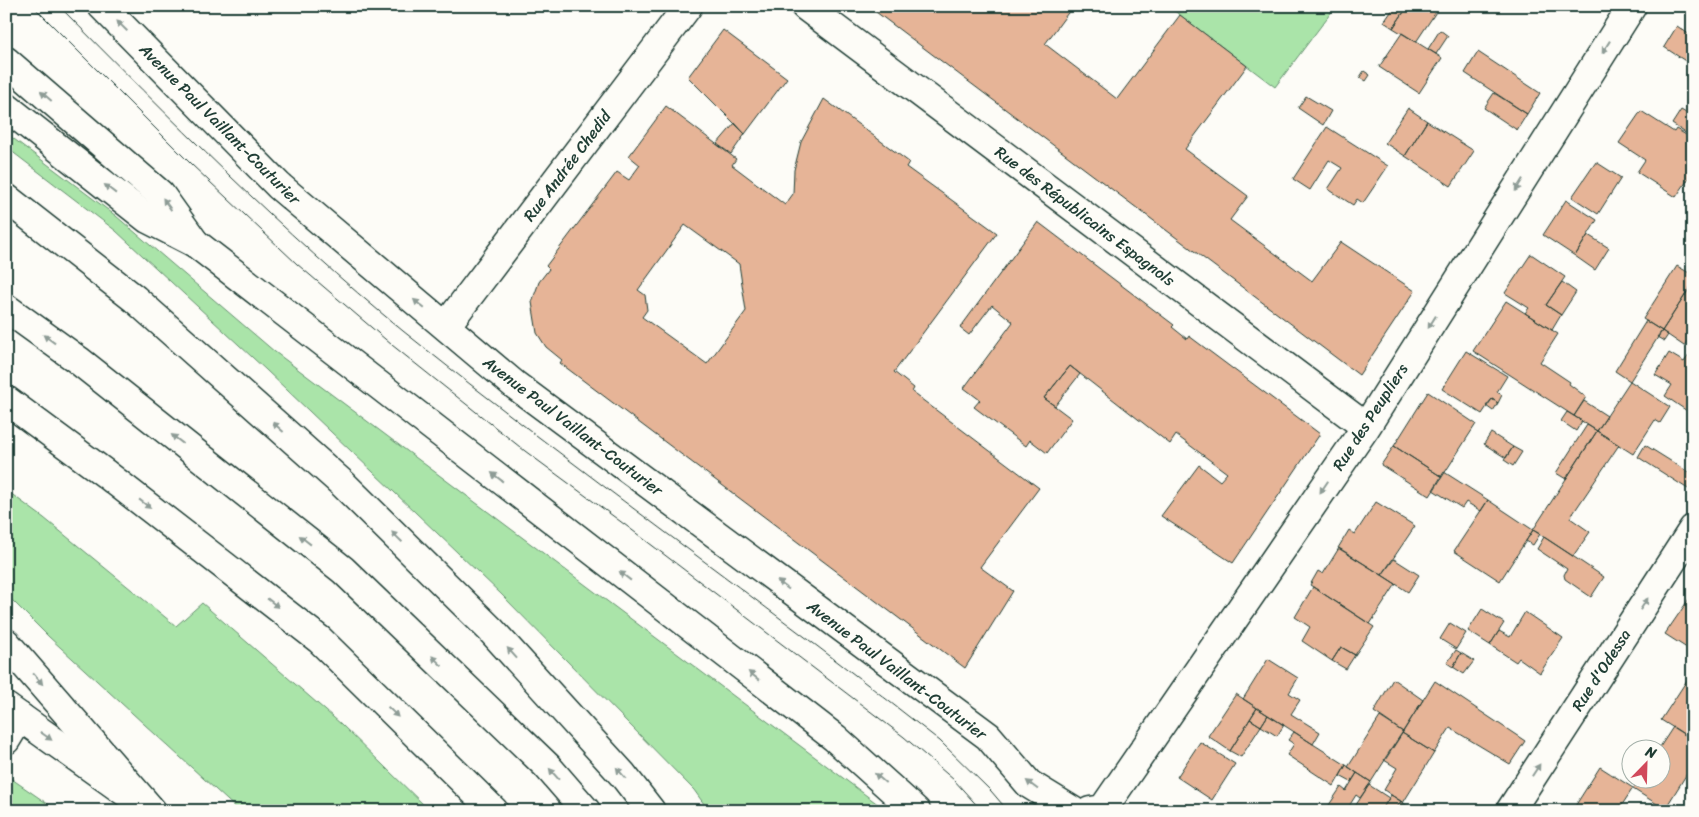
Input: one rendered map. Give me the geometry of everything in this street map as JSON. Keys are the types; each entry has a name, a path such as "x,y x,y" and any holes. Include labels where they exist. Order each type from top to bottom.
{"main road":[{"name":"Avenue Paul Vaillant-Couturier","path":"102,6 279,186 523,390 988,736 1029,784 1072,811"},
{"name":"Rue Andrée Chedid","path":"446,326 688,6"},
{"name":"Rue des Républicains Espagnols","path":"804,6 1366,426"},
{"name":"Rue des Peupliers","path":"1090,811 1103,809 1366,426 1632,6"},
{"path":"6,62 160,194 195,244"},
{"path":"6,107 148,219 195,244 835,738 916,811"},
{"path":"6,198 135,299 343,484 491,630 623,775 652,811"},
{"path":"6,308 78,360 343,570 547,766 586,811"},
{"path":"6,400 106,474 320,640 494,811"},
{"path":"6,416 106,474"},
{"name":"Rue d'Odessa","path":"1510,811 1693,529"},
{"path":"6,642 152,811"},
{"path":"11,721 152,811"},
{"path":"1072,811 1077,811"}],"green space":[{"path":"1168,6 1336,6 1275,87"},
{"path":"6,133 116,216 275,352 887,811 709,811 694,790 501,594 266,370 116,231 6,147"},
{"path":"6,490 44,518 176,626 202,603 341,724 430,811 239,811 49,637 6,594"},
{"path":"6,775 58,811 6,811"}],"building":[{"path":"868,6 1073,6 1045,44 1117,99 1180,15 1247,66 1185,149 1248,196 1230,220 1312,281 1341,242 1415,291 1359,375"},
{"path":"1395,6 1408,6 1393,28 1384,22"},
{"path":"1408,6 1440,6 1416,42 1393,28"},
{"path":"1677,26 1693,37 1693,66 1664,47"},
{"path":"723,30 787,78 745,134 688,77"},
{"path":"1440,30 1448,36 1436,54 1428,49"},
{"path":"1402,33 1442,58 1419,93 1379,67"},
{"path":"1478,52 1540,93 1527,114 1465,73"},
{"path":"1364,71 1370,75 1366,81 1360,77"},
{"path":"1494,93 1527,114 1517,130 1484,108"},
{"path":"1306,96 1331,111 1323,125 1298,108"},
{"path":"824,99 909,162 906,167 997,233 894,372 914,388 912,392 1039,488 980,567 1013,591 965,668 560,363 562,360 546,347 537,333 532,302 539,282 549,269 546,266 617,172 629,180 640,165 629,156 666,106 736,159 732,165 785,205 793,194 794,170 801,142","holes":["685,225 739,264 746,311 707,364 642,317 647,310 645,295 638,290"]},
{"path":"1408,108 1427,121 1405,156 1385,143"},
{"path":"1681,110 1693,117 1693,138 1672,124"},
{"path":"1641,111 1674,132 1676,129 1693,139 1693,172 1676,197 1637,172 1645,160 1619,143"},
{"path":"1427,121 1474,151 1451,186 1405,156"},
{"path":"735,123 745,134 731,154 717,144"},
{"path":"1327,127 1388,166 1363,203 1357,199 1353,205 1328,189 1342,168 1329,160 1310,190 1293,179"},
{"path":"1596,162 1621,178 1598,214 1572,197"},
{"path":"1566,200 1597,220 1575,256 1543,235"},
{"path":"1038,222 1174,325 1172,327 1187,339 1189,336 1320,434 1233,563 1161,516 1199,465 1220,481 1227,473 1176,435 1170,444 1070,366 1044,398 1072,419 1047,453 1030,440 1026,446 974,407 980,400 964,388 1013,322 992,305 969,335 960,328"},
{"path":"1588,235 1609,248 1595,270 1575,256"},
{"path":"1531,254 1565,277 1546,305 1561,315 1552,330 1525,313 1529,308 1505,293"},
{"path":"1677,266 1693,275 1693,283 1662,331 1643,319"},
{"path":"1562,282 1576,292 1561,315 1546,305"},
{"path":"1693,283 1693,332 1684,346 1662,331"},
{"path":"1506,301 1558,334 1540,362 1570,382 1569,384 1586,397 1574,416 1473,351"},
{"path":"1646,321 1662,331 1630,381 1615,371"},
{"path":"1662,331 1668,335 1664,341 1657,337"},
{"path":"1466,351 1507,376 1497,392 1502,395 1498,403 1492,399 1482,414 1442,389"},
{"path":"1692,351 1693,415 1665,396 1672,385 1655,375 1669,353 1684,362"},
{"path":"1070,366 1080,374 1055,406 1044,398"},
{"path":"1630,381 1670,407 1660,423 1655,420 1633,454 1597,431"},
{"path":"1428,392 1476,424 1442,477 1394,446"},
{"path":"1492,399 1498,403 1493,411 1486,406"},
{"path":"1584,401 1607,416 1597,431 1574,416"},
{"path":"1567,412 1582,421 1576,431 1561,421"},
{"path":"1587,425 1597,431 1566,479 1556,473"},
{"path":"1597,431 1619,445 1570,518 1590,532 1573,556 1533,530"},
{"path":"1491,433 1513,447 1506,458 1484,444"},
{"path":"1645,445 1693,475 1693,481 1688,489 1638,457"},
{"path":"1394,446 1442,477 1430,496 1381,465"},
{"path":"1513,447 1522,452 1513,466 1504,460"},
{"path":"1444,472 1488,500 1481,511 1466,502 1462,508 1433,490"},
{"path":"1488,500 1533,530 1500,581 1454,551"},
{"path":"1376,502 1415,526 1382,575 1338,548 1349,530 1355,534"},
{"path":"1533,530 1540,534 1533,545 1526,541"},
{"path":"1544,537 1604,577 1591,597 1565,579 1564,575 1567,569 1537,549"},
{"path":"1339,548 1396,584 1370,624 1310,585 1318,571 1323,574"},
{"path":"1394,559 1419,575 1408,592 1382,575"},
{"path":"1313,587 1374,627 1355,655 1341,647 1332,661 1302,641 1310,627 1295,617"},
{"path":"1693,593 1693,652 1665,634"},
{"path":"1482,609 1504,623 1490,645 1468,631"},
{"path":"1525,612 1563,638 1540,673 1519,658 1516,662 1490,645 1499,631 1510,637"},
{"path":"1450,623 1466,633 1456,649 1440,639"},
{"path":"1341,647 1355,655 1346,669 1332,661"},
{"path":"1456,650 1461,653 1453,667 1447,663"},
{"path":"1461,653 1474,661 1464,674 1453,667"},
{"path":"1268,659 1298,678 1289,693 1300,700 1291,714 1320,732 1313,744 1243,699"},
{"path":"1693,671 1693,740 1661,720"},
{"path":"1393,679 1423,700 1403,732 1374,712"},
{"path":"1435,681 1525,741 1510,764 1450,728 1434,753 1402,733"},
{"path":"1236,694 1257,708 1230,751 1208,736"},
{"path":"1257,708 1268,715 1261,726 1250,719"},
{"path":"1268,715 1284,725 1277,736 1261,726"},
{"path":"1380,717 1403,732 1371,782 1348,767"},
{"path":"1250,719 1261,726 1241,757 1230,751"},
{"path":"1673,727 1693,740 1693,764 1665,809 1635,790 1672,790 1672,740 1665,740"},
{"path":"1294,732 1346,765 1334,786 1287,755 1294,744 1288,740"},
{"path":"1402,733 1434,753 1403,803 1384,790 1397,768 1384,760"},
{"path":"1200,742 1235,764 1212,800 1177,777"},
{"path":"1346,765 1357,773 1351,782 1340,776"},
{"path":"1600,767 1622,781 1622,790 1632,790 1618,811 1572,811"},
{"path":"1357,773 1371,782 1360,798 1356,795 1346,811 1325,811 1341,787 1346,791"},
{"path":"1369,785 1389,798 1381,811 1352,811"},
{"path":"1391,795 1401,801 1395,811 1381,811"},
{"path":"1401,801 1403,803 1416,811 1396,810"}],"tram line":[{"path":"33,6 192,165 297,264 392,345 525,451 904,737 954,780 982,811"},
{"path":"59,6 227,173 313,254 358,293 403,331 536,435 940,741 991,791 1008,811"}]}
